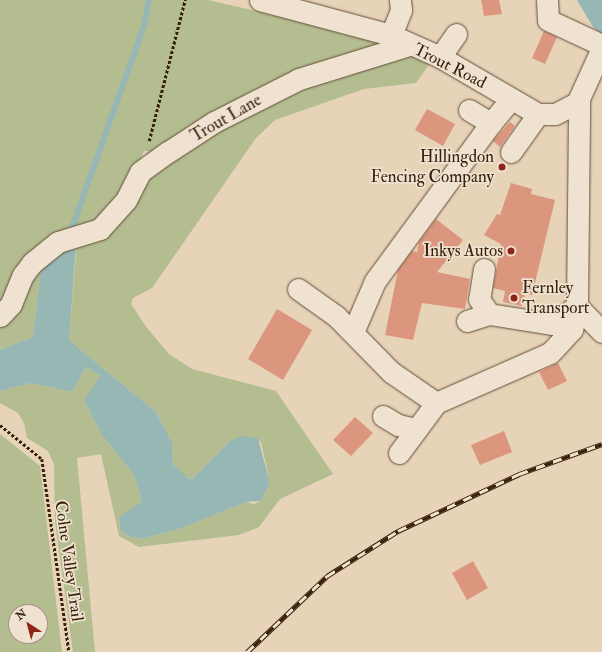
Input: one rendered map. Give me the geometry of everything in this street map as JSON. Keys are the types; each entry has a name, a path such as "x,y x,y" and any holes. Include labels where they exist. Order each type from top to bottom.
{"street":[{"name":"Trout Road","path":"260,0 391,35 409,45 440,57 538,114"},
{"path":"391,35 401,10 400,0"},
{"path":"399,452 436,403 550,353 572,329 577,306 579,100 602,47 548,20 547,0"},
{"path":"440,57 456,34"},
{"name":"Trout Lane","path":"0,316 11,304 28,267 68,240 98,230 113,216 140,172 214,122 273,92 319,72 409,45"},
{"path":"352,332 375,281 491,123 511,99"},
{"path":"512,152 538,114 559,113 579,100"},
{"path":"469,110 491,123"},
{"path":"140,172 146,151"},
{"path":"484,269 479,299 489,314"},
{"path":"298,289 336,316 391,372 436,403"},
{"path":"467,321 489,314 553,324 577,306"},
{"path":"577,306 602,332"},
{"path":"383,416 398,425 416,429"}],"path":[{"path":"146,151 185,0"},
{"name":"Colne Valley Trail","path":"0,424 42,460 69,652"}],"green space":[{"path":"0,0 208,0 385,41 433,59 416,83 364,89 275,120 256,138 152,288 133,298 131,304 147,328 169,354 192,369 276,391 333,474 280,499 259,527 239,535 139,547 119,536 101,454 77,458 95,652 73,652 55,522 54,464 48,451 27,438 24,423 18,413 0,403 0,391 31,383 72,392 86,367 100,376 84,400 101,434 134,475 141,497 141,502 119,517 120,530 127,536 142,539 182,528 246,502 254,504 261,501 270,483 261,442 253,437 230,441 192,479 184,476 173,464 172,442 156,412 69,340 77,240 95,233 122,207 148,151 144,151 125,198 104,224 77,236 77,232 65,231 41,268 33,337 0,350"},
{"path":"0,434 40,466 62,652 0,652"}],"water":[{"path":"577,0 602,0 602,34 593,27"},
{"path":"77,232 69,340 156,412 172,442 173,464 188,478 192,479 230,441 241,436 258,438 270,483 261,501 246,502 182,528 142,539 127,536 120,530 119,517 141,502 141,497 134,475 101,434 84,400 100,376 86,367 72,392 31,383 0,391 0,350 33,337 41,268"}],"building":[{"path":"481,0 499,0 502,14 484,16"},
{"path":"544,31 557,37 545,64 532,58"},
{"path":"427,109 455,124 443,146 415,130"},
{"path":"510,122 515,126 500,147 493,141"},
{"path":"511,183 532,189 531,194 555,200 532,295 525,294 522,306 503,302 505,291 493,288 501,244 484,235 497,214 500,215"},
{"path":"436,219 463,240 437,272 470,279 465,309 422,303 413,340 385,335 398,270 412,251 417,252 419,242"},
{"path":"277,309 312,330 283,380 248,359"},
{"path":"558,363 567,381 548,390 539,372"},
{"path":"355,417 373,433 351,456 333,440"},
{"path":"504,431 512,452 480,465 471,445"},
{"path":"473,561 488,588 467,600 452,573"}],"waterway":[{"path":"71,231 144,26 149,0"}],"railway":[{"path":"247,652 327,576 398,531 519,474 602,444"}],"place":[{"name":"Hillingdon Fencing Company","path":"502,167"},
{"name":"Inkys Autos","path":"511,251"},
{"name":"Fernley Transport","path":"514,298"}]}
